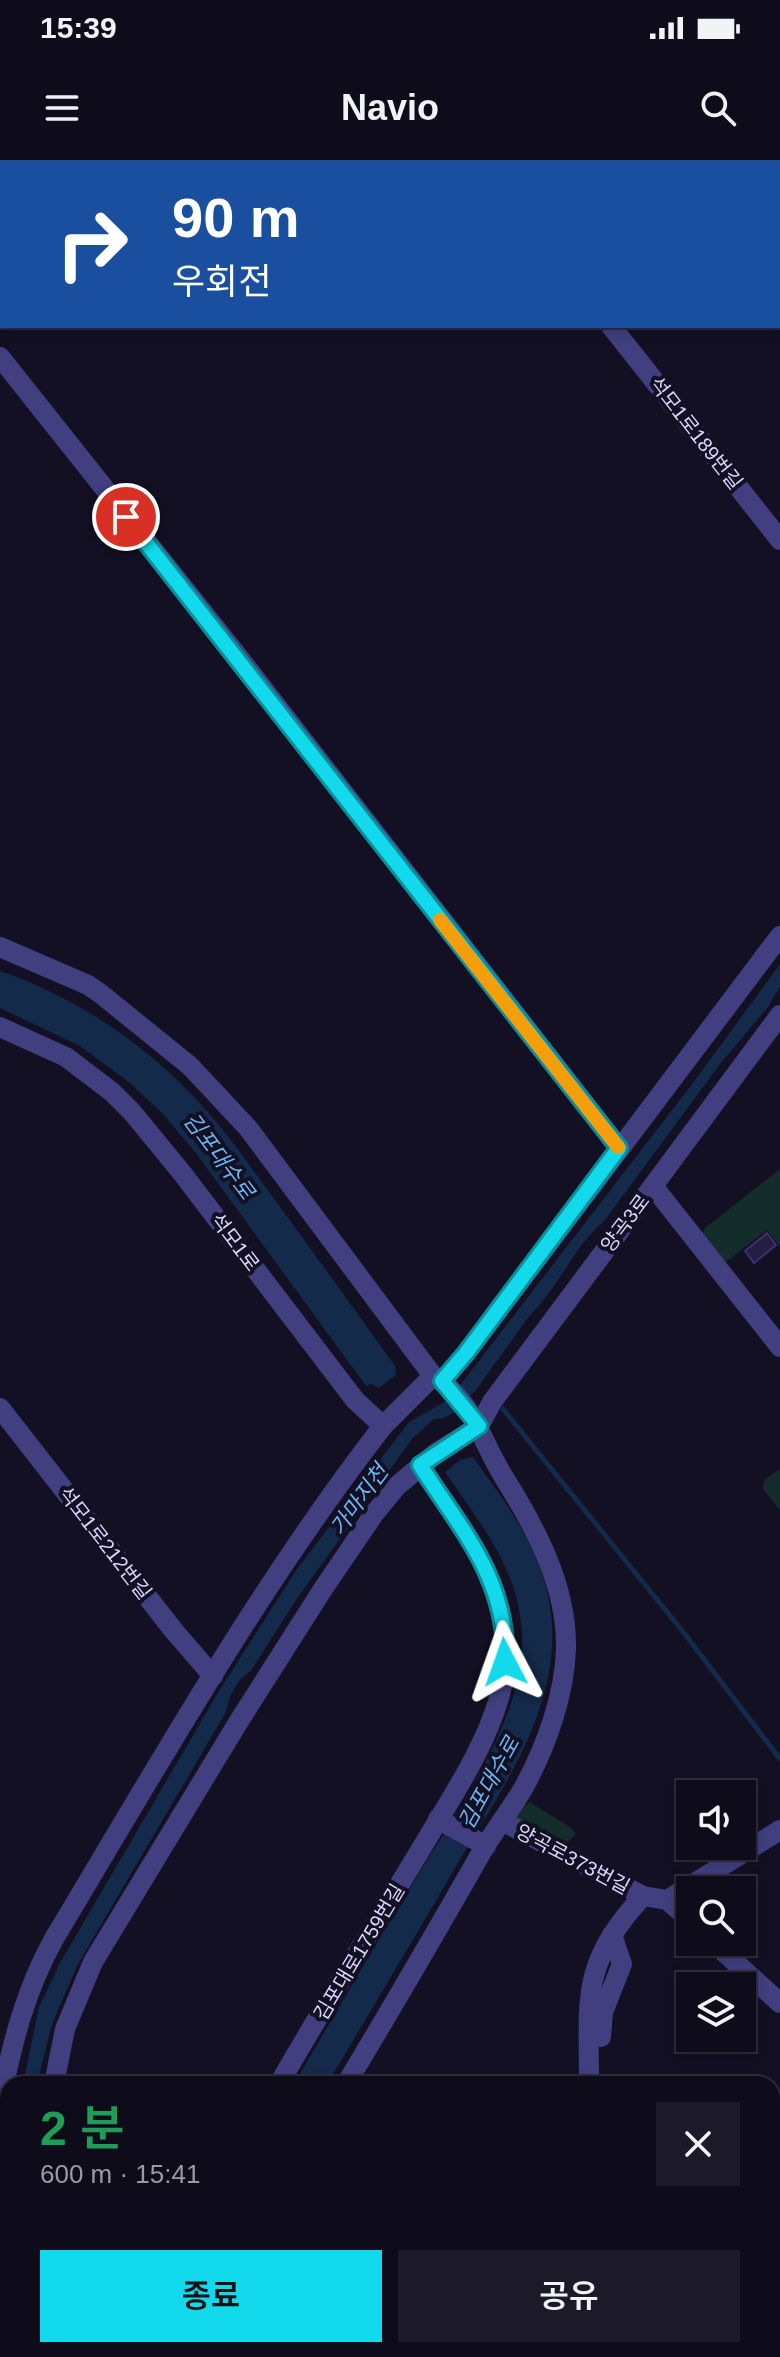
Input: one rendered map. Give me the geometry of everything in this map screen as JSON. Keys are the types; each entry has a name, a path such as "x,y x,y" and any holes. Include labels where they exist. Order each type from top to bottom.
{"lane":[{"name":"석모1로189번길","path":"613,328 780,540"},
{"path":"0,357 237,655 619,1148"},
{"path":"5,2076 14,2033 39,1965 213,1676 310,1524 383,1426 440,1381 466,1353 780,936"},
{"path":"0,947 88,985 206,1082 274,1161 440,1381 476,1422 548,1558 565,1629 564,1664 553,1714 526,1782 483,1845 351,2076"},
{"path":"653,1186 780,1015"},
{"name":"석모1로","path":"0,1027 66,1057 112,1092 132,1112 192,1185 355,1400 383,1426"},
{"name":"양곡3로","path":"476,1422 653,1186 780,1347"},
{"name":"석모1로212번길","path":"0,1408 174,1631 213,1676"},
{"path":"55,2076 69,2013 93,1962 239,1721 374,1514 420,1465 476,1422"},
{"name":"김포대로1759번길","path":"284,2076 442,1821 493,1715 502,1684 506,1646 488,1571 470,1537 420,1465"},
{"path":"442,1821 483,1845"},
{"name":"양곡로373번길","path":"502,1821 643,1896 667,1900"},
{"path":"676,1908 667,1900 780,1830"},
{"name":"양곡로373번길","path":"589,2076 591,1982 598,1958 643,1896"},
{"path":"602,2076 603,2012 622,1964 612,1935"},
{"path":"728,1956 780,2003"}],"green space":[{"path":"780,1169 780,1247 767,1230 727,1261 721,1260 702,1236 705,1228"},
{"path":"780,1469 780,1510 763,1489 764,1480"},
{"path":"530,1802 576,1834 563,1847 512,1821 512,1814"}],"water":[{"name":"가마지천","path":"780,964 780,987 768,1007 720,1064 605,1220 584,1242 476,1390 455,1412 434,1419 412,1439 298,1597 252,1669 239,1681 230,1696 226,1712 78,1964 52,2024 39,2076 25,2076 39,2007 61,1961 219,1691 297,1569 409,1422 443,1403 461,1384 696,1079"},
{"name":"김포대수로","path":"0,971 58,995 112,1027 184,1087 216,1121 244,1158 395,1366 396,1375 379,1388 371,1384 366,1386 196,1153 164,1115 130,1083 80,1046 0,1008"},
{"name":"김포대수로","path":"473,1457 514,1516 535,1556 549,1601 552,1625 551,1659 545,1693 534,1725 504,1787 332,2076 299,2076 482,1770 512,1701 520,1667 522,1634 519,1610 514,1588 496,1548 445,1472 460,1460"}],"building":[{"path":"767,1233 776,1245 754,1263 745,1251"}],"waterway":[{"path":"503,1409 684,1633 780,1759"}],"slow traffic":[{"path":"440,920 618,1147"}],"route":[{"path":"126,517 237,655 619,1148 442,1381 479,1426 420,1465 470,1537 488,1571 504,1632 505,1662"}]}
